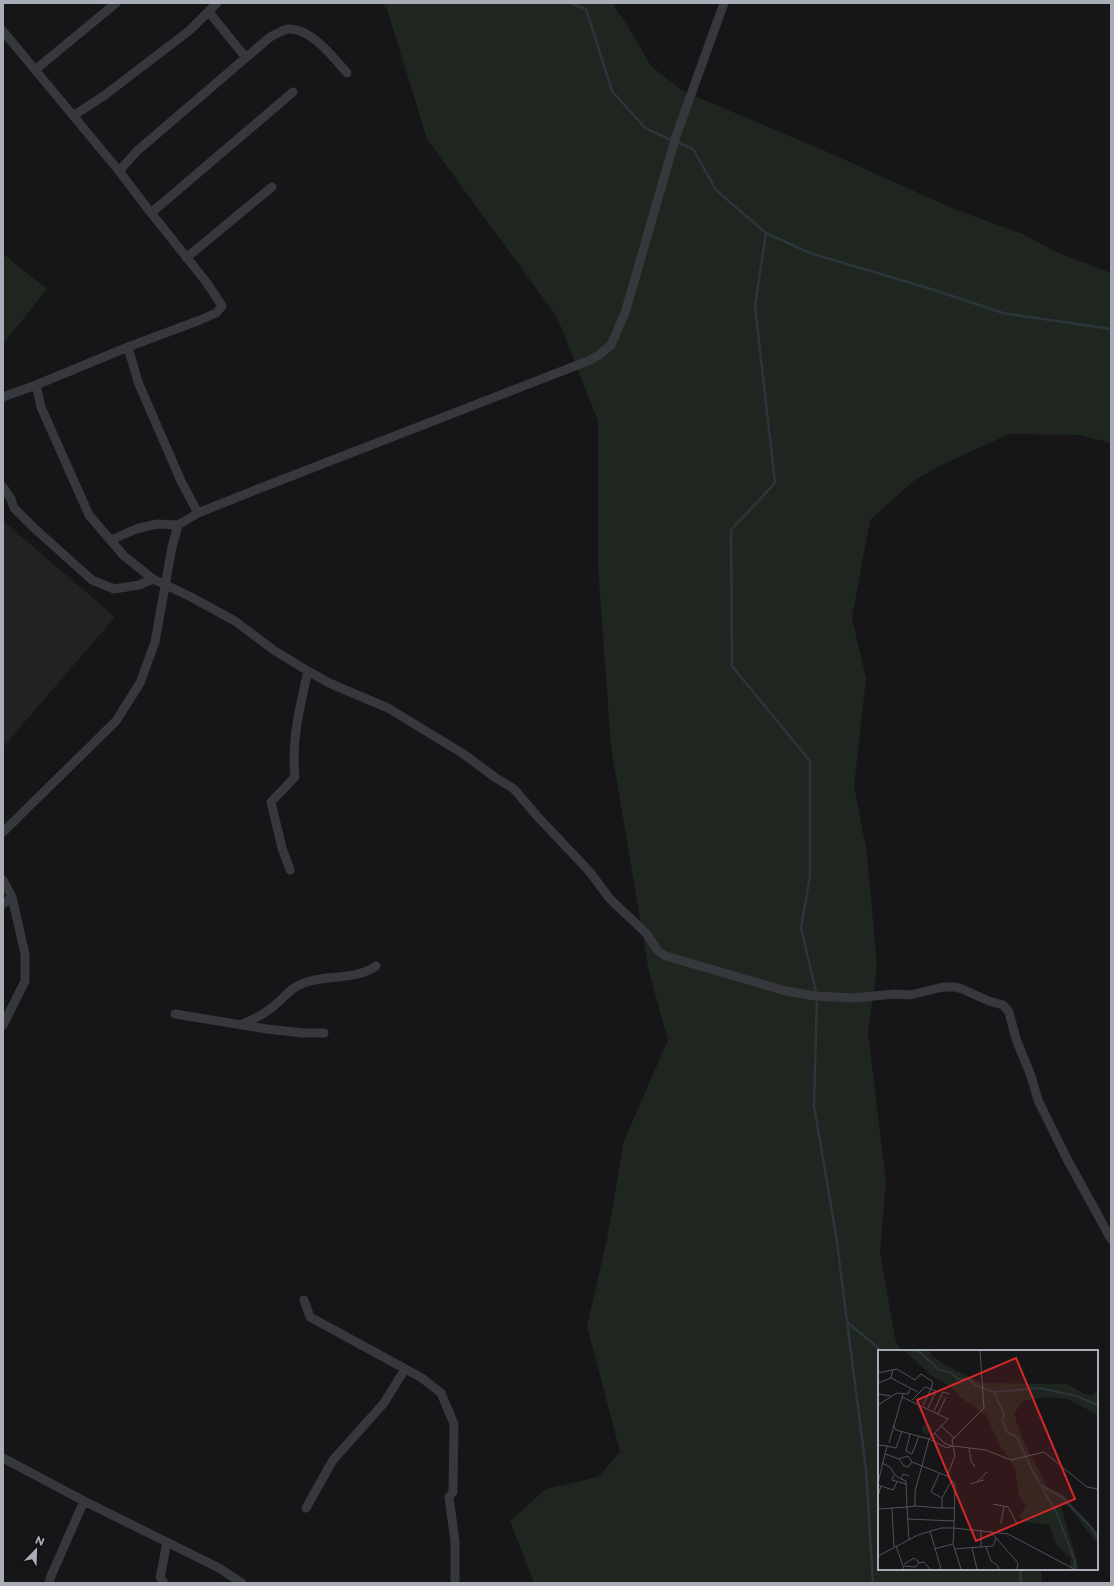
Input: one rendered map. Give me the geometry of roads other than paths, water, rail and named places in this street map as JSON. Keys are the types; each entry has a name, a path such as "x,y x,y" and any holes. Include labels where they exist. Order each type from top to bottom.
{"street":[{"path":"36,70 116,3"},
{"path":"73,116 104,95 190,30 217,3"},
{"path":"111,540 136,529 157,524 178,525 198,513 258,488 588,361 599,355 611,345 625,312 672,148 724,3"},
{"path":"209,12 246,58"},
{"path":"119,171 137,151 270,37 287,29 300,31 324,47 347,73"},
{"path":"3,31 119,171 206,283 222,306 216,313 200,320 128,347 36,386 3,397"},
{"path":"151,213 293,92"},
{"path":"186,258 272,187"},
{"path":"128,347 138,382 181,481 198,513"},
{"path":"36,386 41,407 89,515 124,556 153,579 235,622 275,651 308,671 330,683 388,708 462,753 514,790 589,871 610,899 646,933 658,950 666,956 786,991 815,996 853,998 895,994 910,995 943,987 954,987 962,988 989,1001 1003,1005 1009,1012 1016,1039 1032,1076 1038,1100 1067,1159 1111,1239"},
{"path":"3,486 11,499 14,508"},
{"path":"3,503 14,508 92,580 114,589 139,585 153,579"},
{"path":"3,832 116,722 140,683 155,642 172,547 178,525"},
{"path":"290,870 282,848 271,802 295,777 294,765 296,731 308,671"},
{"path":"3,880 12,897 25,954 25,981 3,1024"},
{"path":"3,904 12,897"},
{"path":"240,1025 270,1009 288,991 304,983 354,975 370,970 376,966"},
{"path":"175,1014 240,1025 302,1033 324,1033"},
{"path":"304,1300 310,1317 422,1378 441,1392 454,1424 454,1492 449,1497 455,1541 455,1583"},
{"path":"306,1508 333,1460 384,1403 405,1369"},
{"path":"3,1458 84,1501 219,1568 242,1583"},
{"path":"49,1583 84,1501"},
{"path":"164,1583 160,1577 167,1542"}],"waterway":[{"path":"570,3 586,9 612,91 645,128 673,141"},
{"path":"677,142 693,149 716,190 766,233 810,253 931,289 1003,313 1111,329"},
{"path":"766,233 755,306 775,483 731,530 732,666 810,761 810,876 801,928 817,996 814,1106 836,1235 866,1470 873,1583"},
{"path":"847,1322 881,1350"},
{"path":"1020,1570 1021,1583"}]}
